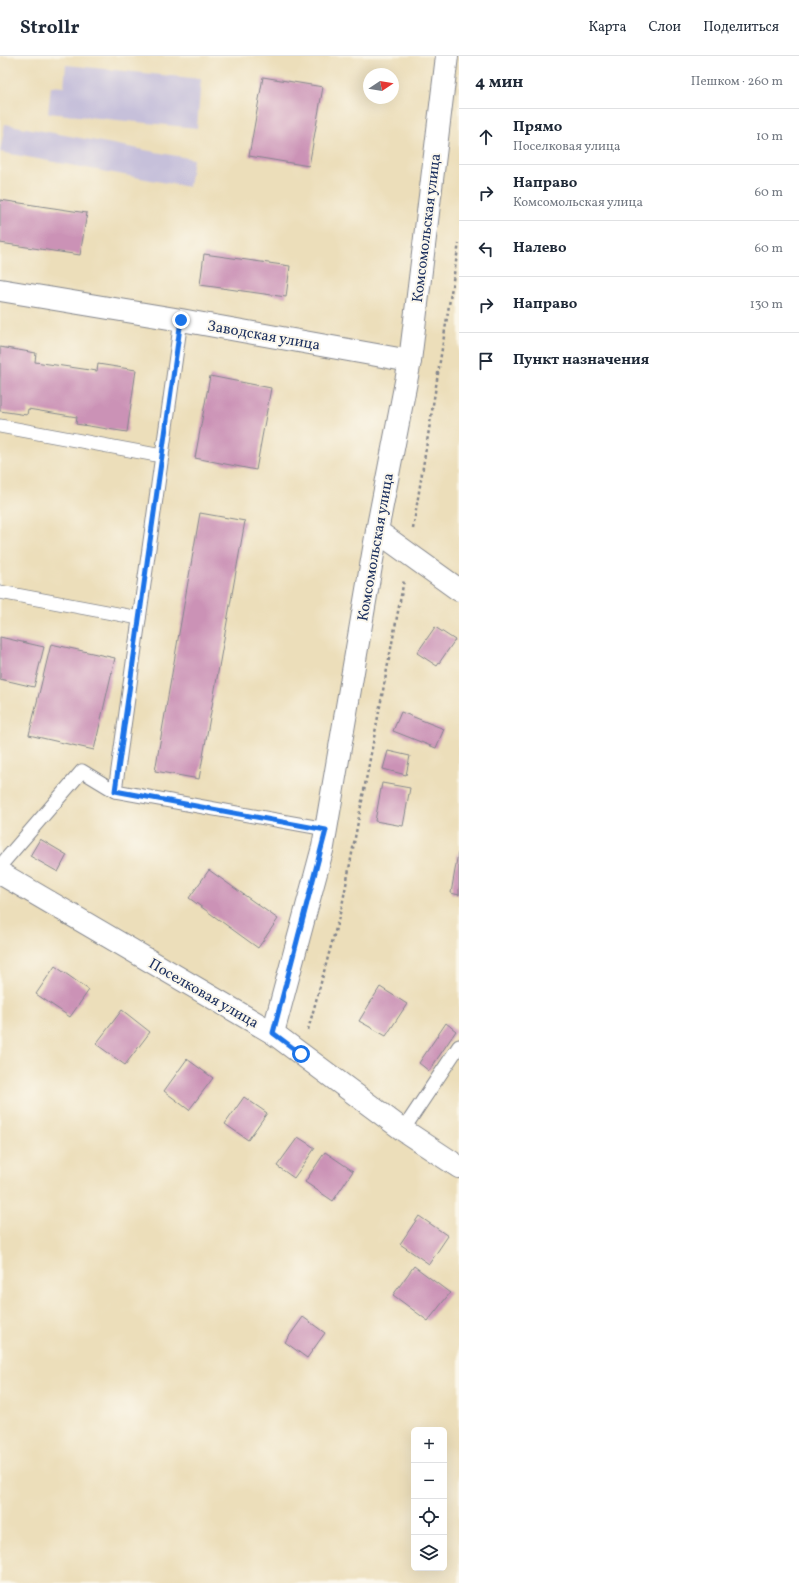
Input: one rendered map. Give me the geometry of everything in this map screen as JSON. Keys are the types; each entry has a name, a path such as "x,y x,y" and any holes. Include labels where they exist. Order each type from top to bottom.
{"street":[{"name":"Комсомольская улица","path":"273,1033 326,830 377,531 410,361 447,56"},
{"name":"Заводская улица","path":"0,290 181,320 410,361"},
{"path":"377,531 459,590"},
{"name":"Поселковая улица","path":"0,873 273,1033 403,1130 459,1167"}],"lane":[{"path":"115,791 181,320"},
{"path":"0,426 162,456"},
{"path":"0,592 139,618"},
{"path":"0,866 82,771 115,791 326,830"},
{"path":"403,1130 459,1046"}],"path":[{"path":"301,1054 342,906 409,554 459,244"}],"shaded area":[{"path":"66,65 201,79 197,128 48,113 51,86 64,87"},
{"path":"5,124 193,159 189,187 0,152"}],"building":[{"path":"263,77 323,87 309,166 249,156"},
{"path":"0,200 87,213 80,255 0,243"},
{"path":"204,254 290,266 286,297 200,285"},
{"path":"0,347 36,353 35,362 97,371 98,364 136,370 127,432 76,424 77,417 28,409 27,415 0,411"},
{"path":"210,376 271,388 256,470 195,458"},
{"path":"200,513 245,521 199,779 155,771"},
{"path":"435,627 455,640 437,666 417,653"},
{"path":"0,637 44,647 34,687 0,679"},
{"path":"51,644 115,658 94,750 29,735"},
{"path":"401,712 444,729 436,748 393,731"},
{"path":"388,751 410,756 406,775 383,769"},
{"path":"382,783 410,788 403,826 375,821"},
{"path":"40,839 67,855 58,872 30,856"},
{"path":"459,853 459,895 451,893"},
{"path":"209,870 278,919 258,948 189,898"},
{"path":"55,966 89,990 70,1017 36,994"},
{"path":"380,987 407,1004 386,1036 359,1021"},
{"path":"122,1010 150,1032 125,1065 96,1044"},
{"path":"446,1023 456,1031 429,1071 419,1063"},
{"path":"187,1059 213,1078 189,1110 164,1091"},
{"path":"244,1097 267,1113 248,1140 225,1124"},
{"path":"298,1137 315,1148 294,1178 277,1166"},
{"path":"325,1152 353,1171 333,1201 305,1182"},
{"path":"419,1216 448,1236 429,1264 400,1244"},
{"path":"414,1266 450,1293 428,1321 393,1295"},
{"path":"303,1317 325,1333 307,1358 285,1342"}],"route":[{"path":"181,320 115,791 326,830 323,847 273,1033 301,1054"}]}
